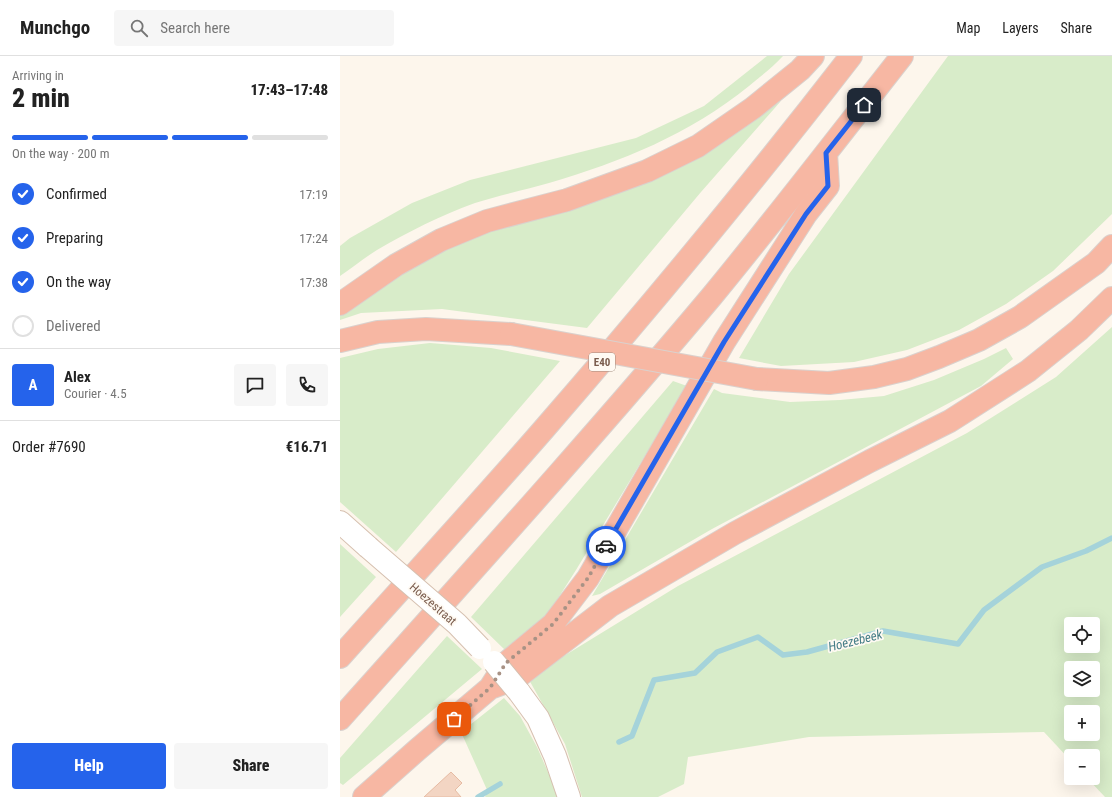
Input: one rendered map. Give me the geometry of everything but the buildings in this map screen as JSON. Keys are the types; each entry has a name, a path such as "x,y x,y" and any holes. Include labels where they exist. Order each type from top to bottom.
{"highway":[{"path":"340,304 396,265 441,240 487,221 567,200 640,174 698,146 753,108 800,70 813,56"},
{"name":"E40","path":"340,656 542,430 664,289 800,122 851,56"},
{"path":"340,719 580,450 712,295 902,56"},
{"path":"364,797 490,688 506,663 553,624 588,578 724,342 806,214 828,186 826,153"},
{"path":"340,341 378,332 426,329 511,334 757,379 829,383 874,377 907,369 979,340 1020,317 1096,263 1112,246"},
{"path":"490,688 515,679 610,606 715,544 870,461 950,421 1028,371 1079,330 1112,298"}],"street":[{"name":"Hoezestraat","path":"340,522 457,624 487,655 519,692 538,718 556,756 569,797"}],"green space":[{"path":"767,56 783,56 749,86 726,103 679,132 654,145 576,175 484,200 437,218 377,250 340,276 340,246 350,238 412,203 470,180 636,138 704,106"},
{"path":"948,56 1112,56 1112,214 1053,271 1006,304 959,330 907,350 854,362 781,366 739,358 789,274"},
{"path":"781,101 701,192 587,328 442,309 361,313 340,320 340,315 408,266 746,125"},
{"path":"1112,327 1112,797 1105,797 1094,785 1100,785 1100,749 1064,749 1064,753 1044,732 809,737 688,757 684,784 658,797 582,797 565,744 528,678 678,586 967,433 1056,377"},
{"path":"430,343 491,348 560,361 396,552 340,502 340,358 378,349"},
{"path":"1006,348 1013,359 981,386 712,529 600,594 592,596 714,389 722,393 790,402 884,396 934,380"},
{"path":"673,381 687,386 576,570 548,614 526,634 505,650 471,617"},
{"path":"340,544 376,577 340,617"},
{"path":"447,636 482,669 343,785 340,783 340,758"},
{"path":"504,698 520,716 537,747 559,797 485,797 488,792 461,732"}],"waterway":[{"name":"Hoezebeek","path":"619,742 632,736 654,680 695,673 717,652 758,637 783,655 807,652 883,631 958,644 984,610 1042,567 1086,551 1112,538"},
{"name":"Hoezebeek","path":"478,797 500,784"}],"way so far":[{"path":"454,719 490,688 506,663 553,624 588,578 606,546"}],"route":[{"path":"606,546 724,342 806,214 828,186 826,153 864,105"}]}
